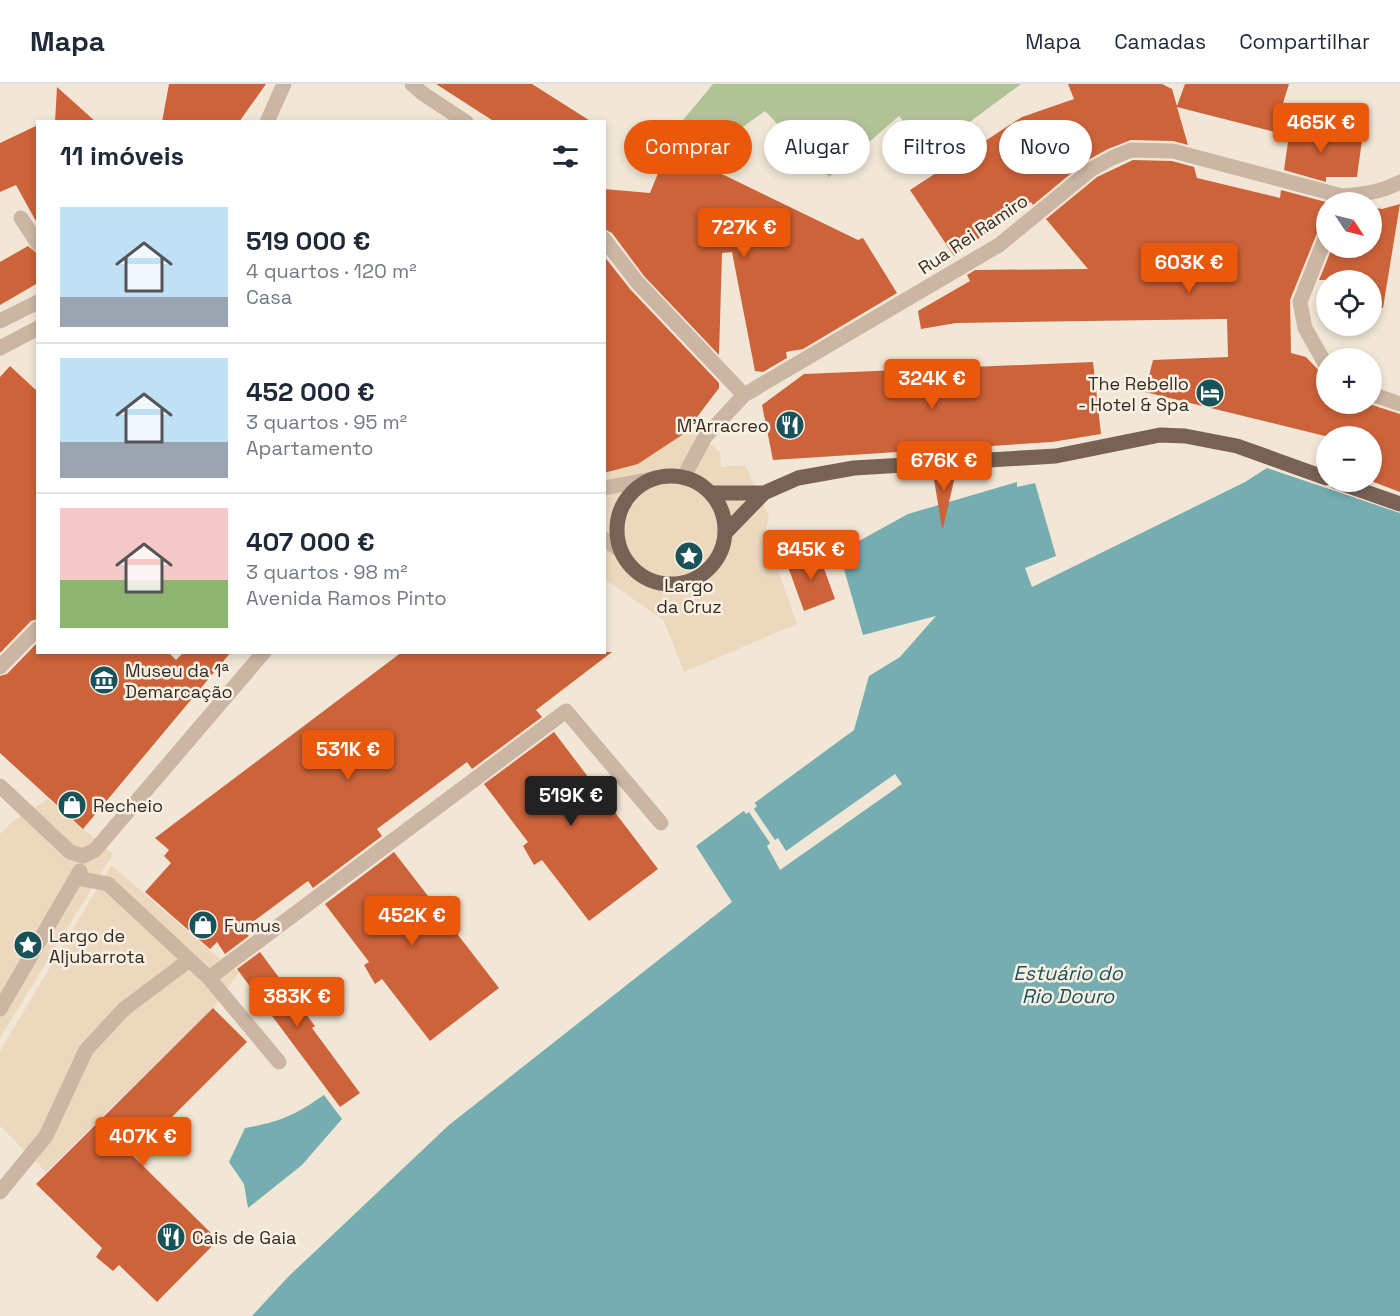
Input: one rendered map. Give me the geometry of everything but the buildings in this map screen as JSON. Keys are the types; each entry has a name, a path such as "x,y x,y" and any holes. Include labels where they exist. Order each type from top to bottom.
{"main road":[{"path":"726,532 764,493 798,478 854,468 1056,456 1160,435 1185,436 1236,446 1316,474"},
{"path":"673,475 683,478 694,480 711,493 723,511 726,532 721,553 708,570 689,582 668,585 647,580 630,568 619,549 616,528 621,507 633,490 652,478 673,475"},
{"path":"1366,492 1400,504"},
{"path":"711,493 764,493"}],"street":[{"path":"268,120 284,84"},
{"path":"412,84 463,120"},
{"name":"Rua Rei Ramiro","path":"683,478 705,437 744,395 999,245 1092,169 1131,150 1173,151 1316,192"},
{"name":"Rua Rei Ramiro","path":"1372,192 1400,182"},
{"path":"21,218 36,241"},
{"path":"606,242 637,282 744,395"},
{"path":"1317,258 1300,302 1305,328 1317,348"},
{"path":"0,321 36,303"},
{"path":"0,348 36,329"},
{"path":"1382,398 1400,405"},
{"path":"606,488 652,478"},
{"path":"606,540 619,549"},
{"path":"0,667 36,630"},
{"path":"0,786 70,852 82,856 89,854 101,843 262,654"},
{"path":"209,978 566,711 661,823"},
{"path":"0,1009 77,878 82,856"},
{"path":"77,878 108,884 188,961 209,978 279,1062"},
{"path":"0,1192 46,1136 86,1050 124,1009 188,961"}],"green space":[{"path":"713,84 1021,84 972,120 902,120 899,116 894,120 882,120 882,131 870,141 870,120 774,120 765,111 752,120 683,120"}],"shaded area":[{"name":"Largo da Cruz","path":"691,429 720,452 721,467 745,465 769,516 765,533 797,624 684,672 664,621 606,580 606,473 638,464"},
{"name":"Largo de Aljubarrota","path":"48,799 113,854 0,1038 0,834 12,822"},
{"path":"111,865 227,965 239,972 213,1008 46,1172 0,1126 0,1051"}],"water":[{"name":"Estuário do Rio Douro","path":"1267,468 1316,485 1316,492 1338,492 1400,513 1400,1316 252,1316 289,1276 449,1125 732,902 696,846 854,730 869,676 900,657 936,616 863,635 839,552 908,514 1017,482 1017,487 1035,483 1056,556 1025,568 1032,587 1245,482"},
{"path":"324,1095 342,1119 302,1165 248,1208 244,1184 229,1162 245,1128 287,1117"}],"pier":[{"path":"895,774 902,784 780,870 767,846 770,843 749,812 746,814 742,808 753,801 757,806 754,809 775,840 778,838 786,851"}],"place":[{"name":"The Rebello - Hotel & Spa","path":"1210,393"},
{"name":"M'Arracreo","path":"790,425"},
{"name":"Largo da Cruz","path":"689,556"},
{"name":"Museu da 1ª Demarcação","path":"104,680"},
{"name":"Recheio","path":"72,805"},
{"name":"Fumus","path":"203,925"},
{"name":"Largo de Aljubarrota","path":"28,945"},
{"name":"Cais de Gaia","path":"171,1237"}]}
